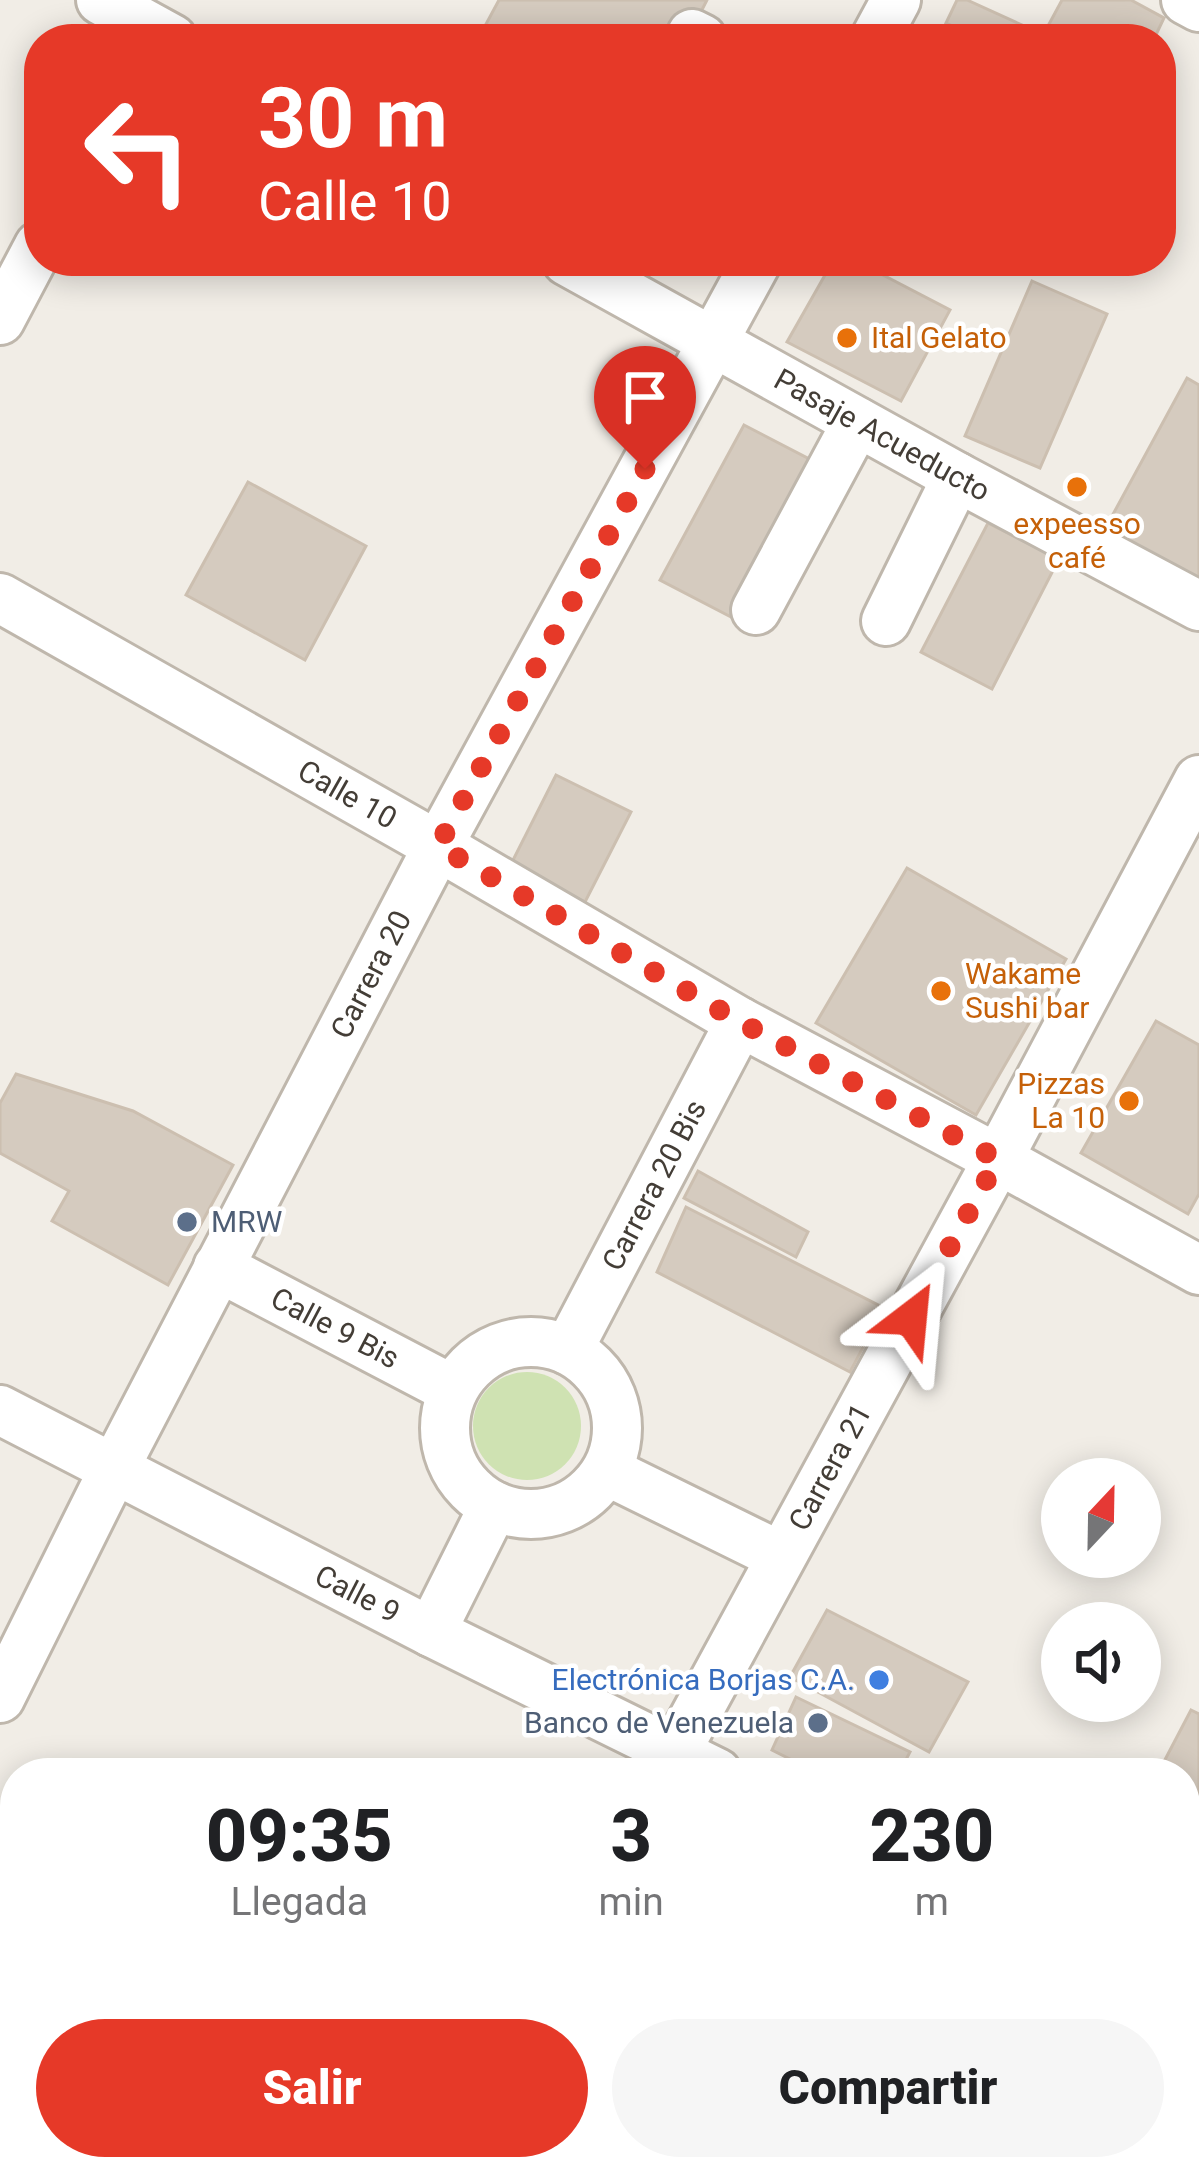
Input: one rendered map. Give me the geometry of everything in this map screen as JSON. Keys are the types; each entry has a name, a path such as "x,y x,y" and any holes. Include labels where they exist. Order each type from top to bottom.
{"street":[{"path":"101,0 153,24"},
{"path":"1186,0 1199,7"},
{"path":"0,320 24,274"},
{"name":"Pasaje Acueducto","path":"594,276 1199,606"},
{"name":"Carrera 20","path":"0,1698 438,846 749,276"},
{"path":"756,610 857,422"},
{"path":"886,621 957,477"},
{"name":"Calle 10","path":"0,598 740,1022 1199,1270"},
{"name":"Carrera 21","path":"671,1758 1199,780"},
{"name":"Carrera 20 Bis","path":"568,1350 740,1022"},
{"name":"Calle 9 Bis","path":"218,1268 453,1390"},
{"path":"546,1343 568,1350 592,1366 618,1416 617,1444 607,1471 591,1492 545,1514 519,1514 494,1506 460,1477 450,1456 446,1411 453,1390 483,1357 502,1347 546,1343"},
{"name":"Calle 9","path":"0,1410 662,1758"},
{"path":"607,1471 780,1556"},
{"path":"431,1633 494,1506"}],"green space":[{"path":"527,1372 565,1388 581,1426 565,1464 527,1480 489,1464 473,1426 489,1388"}],"building":[{"path":"499,0 707,0 695,24 486,24"},
{"path":"957,0 967,0 1020,24 948,24"},
{"path":"1062,0 1131,0 1164,18 1161,24 1049,24"},
{"path":"824,276 885,276 950,310 901,401 787,342"},
{"path":"1032,281 1107,314 1040,468 965,436"},
{"path":"1187,378 1199,385 1199,579 1105,529"},
{"path":"744,425 815,462 733,618 660,580"},
{"path":"248,482 366,546 305,660 186,595"},
{"path":"988,523 1059,559 992,689 921,652"},
{"path":"556,775 631,812 585,902 511,864"},
{"name":"Wakame Sushi bar","path":"907,868 1066,959 976,1115 816,1023"},
{"path":"1156,1021 1199,1045 1199,1194 1188,1214 1081,1153"},
{"path":"16,1074 133,1111 233,1165 168,1285 52,1221 69,1191 0,1153 0,1103"},
{"path":"698,1171 808,1232 796,1257 684,1198"},
{"path":"686,1207 884,1308 850,1372 657,1272"},
{"name":"Electrónica Borjas C.A.","path":"827,1610 968,1682 929,1752 790,1677"},
{"name":"Banco de Venezuela","path":"796,1697 910,1752 907,1758 788,1758 772,1750"},
{"path":"1191,1710 1199,1714 1199,1758 1166,1758"}],"place":[{"name":"Ital Gelato","path":"847,338"},
{"name":"expeesso café","path":"1077,487"},
{"name":"Wakame Sushi bar","path":"941,991"},
{"name":"Pizzas La 10","path":"1129,1101"},
{"name":"MRW","path":"187,1222"},
{"name":"Electrónica Borjas C.A.","path":"879,1680"},
{"name":"Banco de Venezuela","path":"818,1723"}],"route":[{"path":"645,469 438,846 740,1022 998,1159 911,1318"}]}
